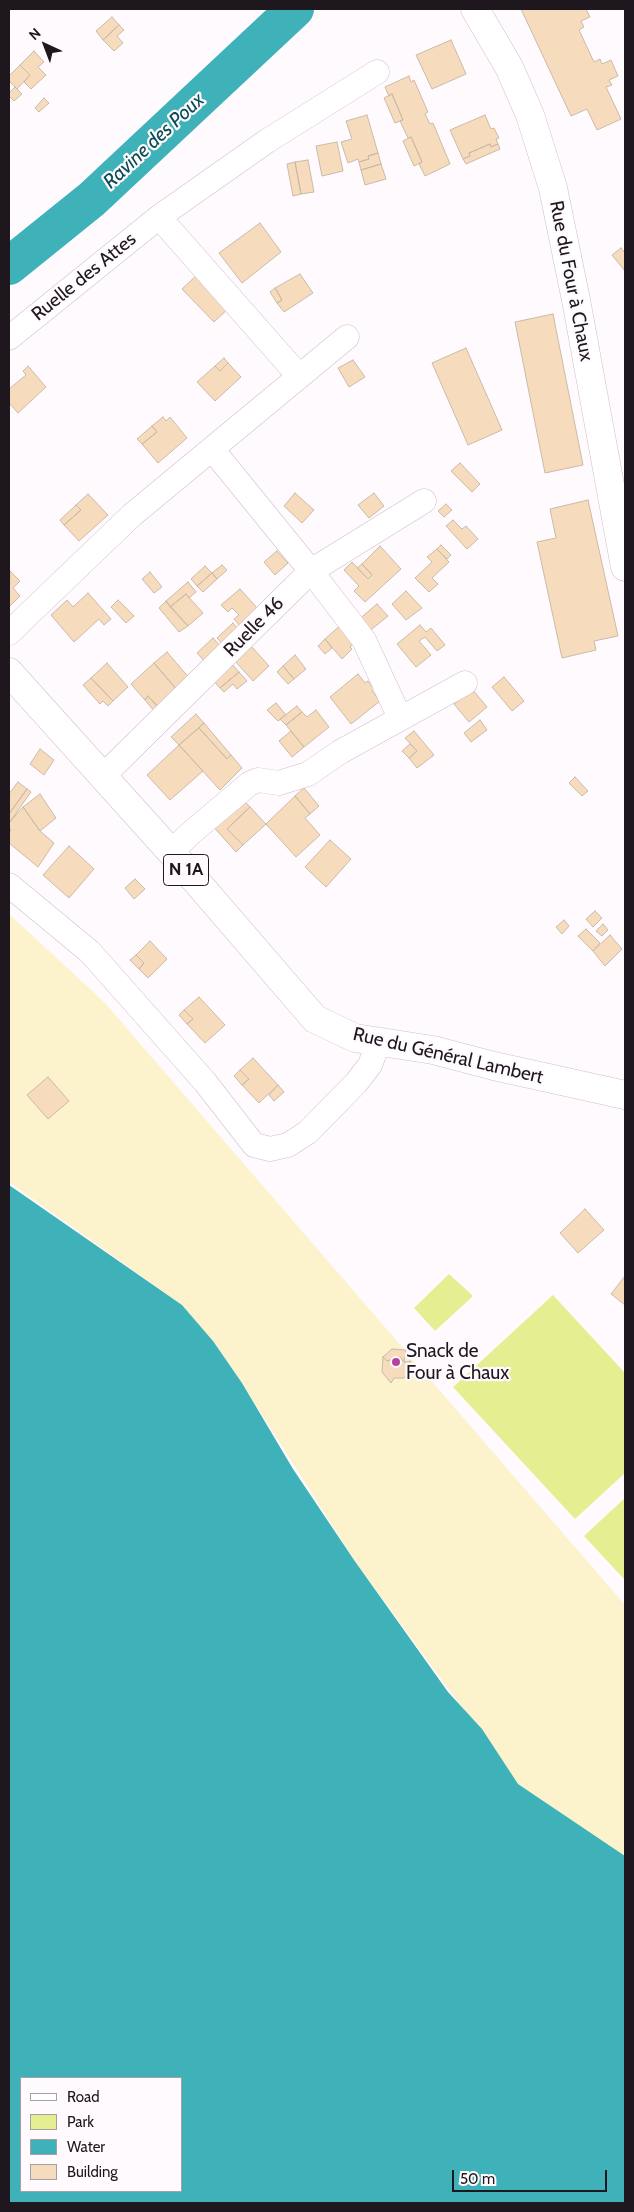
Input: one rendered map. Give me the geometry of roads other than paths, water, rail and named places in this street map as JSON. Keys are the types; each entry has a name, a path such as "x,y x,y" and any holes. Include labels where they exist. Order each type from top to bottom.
{"main road":[{"name":"Rue du Four à Chaux","path":"475,9 509,67 530,115 545,161 576,300 625,567"},
{"name":"Rue du Général Lambert","path":"9,672 171,852 315,1020 355,1038 433,1050 625,1096"}],"street":[{"name":"Ruelle des Attes","path":"9,338 159,217 267,141 377,72"},
{"path":"159,217 299,376"},
{"path":"9,633 132,515 347,337"},
{"path":"212,449 364,640 400,718"},
{"name":"Ruelle 46","path":"103,776 311,571 424,501"},
{"path":"171,852 249,784 258,780 279,782 308,774 340,752 465,683"},
{"path":"9,885 90,952 205,1082 254,1144 270,1149 288,1145 308,1132 350,1090 370,1065 379,1041"}],"water":[{"path":"9,1185 182,1305 213,1341 242,1383 293,1469 354,1560 448,1692 482,1729 518,1784 625,1856 625,2203 9,2203"}],"waterway":[{"name":"Ravine des Poux","path":"9,266 92,199 295,9"}],"place":[{"name":"Snack de Four à Chaux","path":"396,1362"}]}
